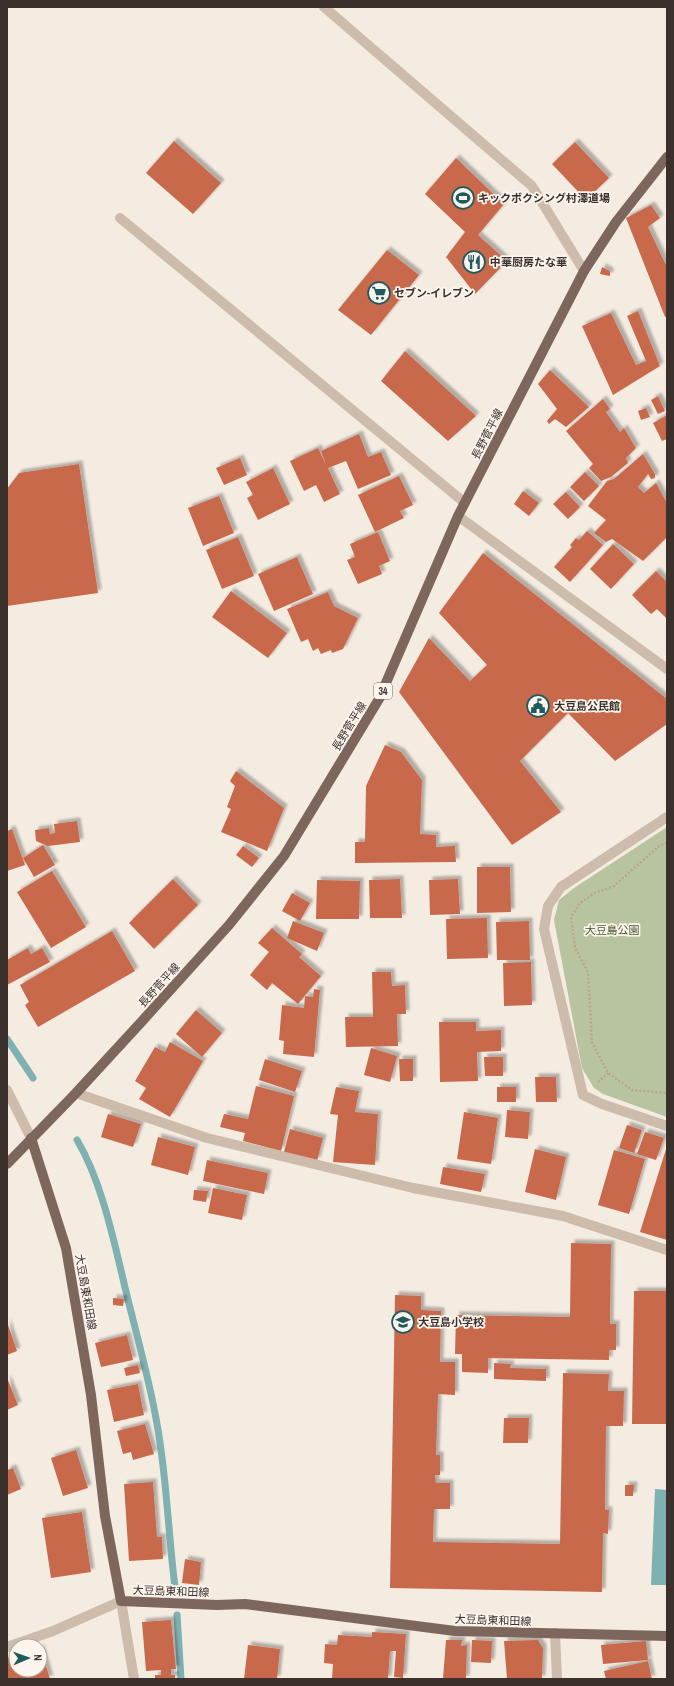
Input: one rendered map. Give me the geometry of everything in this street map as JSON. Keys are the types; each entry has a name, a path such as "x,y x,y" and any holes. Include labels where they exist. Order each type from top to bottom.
{"main road":[{"name":"長野菅平線","path":"7,1164 76,1093 229,925 284,856 379,699 458,516 584,271 616,222 667,157"},
{"name":"大豆島東和田線","path":"31,1138 66,1248 91,1395 105,1516 121,1601 217,1605 245,1604 455,1631 667,1636"}],"street":[{"path":"324,7 532,186 584,271"},
{"path":"120,218 466,503"},
{"path":"458,516 667,669"},
{"path":"667,816 561,887 548,906 544,929 584,1096 602,1104 667,1126"},
{"path":"7,1090 31,1138"},
{"path":"76,1093 207,1138 413,1188 563,1216 667,1250"},
{"path":"7,1647 53,1631 121,1601 134,1679"},
{"path":"555,1633 557,1679"}],"path":[{"path":"667,843 659,846 614,886 595,893 580,903 571,917 575,948 588,972 592,1042 608,1072 632,1090 667,1093"}],"green space":[{"name":"大豆島公園","path":"667,827 667,1117 603,1094 594,1088 582,1068 554,920 559,900 574,888"}],"water":[{"path":"655,1489 667,1490 667,1585 651,1585"}],"building":[{"path":"174,141 221,183 193,214 146,173"},
{"path":"575,142 609,178 586,200 552,164"},
{"path":"456,158 504,204 478,235 507,261 475,294 446,257 465,232 425,194"},
{"path":"651,205 660,218 648,227 667,267 667,316 665,317 626,218"},
{"name":"セブン-イレブン","path":"387,250 419,275 371,335 338,310"},
{"path":"602,267 610,271 610,276 600,274"},
{"path":"638,311 660,366 613,395 582,326 611,313 636,365 646,361 627,316"},
{"path":"405,351 476,416 448,441 381,381"},
{"path":"550,370 589,407 566,427 555,419 549,424 547,421 557,409 538,384"},
{"path":"658,396 665,411 658,414 651,400"},
{"path":"603,399 610,409 606,412 620,432 624,428 636,448 626,458 628,463 611,477 601,481 589,468 593,464 566,431"},
{"path":"646,408 650,417 641,420 638,411"},
{"path":"667,415 667,439 662,441 653,423"},
{"path":"359,434 368,457 381,452 391,475 358,489 346,461 328,468 340,494 324,502 316,485 304,491 290,461 318,448 326,465 321,451"},
{"path":"643,454 655,474 655,478 651,479 648,474 638,487 644,493 656,483 667,503 667,537 643,561 612,539 606,542 594,533 606,520 588,506 607,481 614,479"},
{"path":"240,458 247,475 224,485 216,468"},
{"path":"79,464 98,593 7,606 7,489 19,473"},
{"path":"273,468 290,504 258,520 247,498 253,495 246,482"},
{"path":"585,472 599,486 584,501 570,487"},
{"path":"399,476 413,505 400,511 404,518 375,532 358,495"},
{"path":"523,491 539,503 529,516 514,504"},
{"path":"566,492 580,507 568,519 553,504"},
{"path":"219,496 234,533 203,546 188,508"},
{"path":"587,531 603,545 570,582 554,567 572,547 570,545 576,538 579,540"},
{"path":"378,532 390,561 379,566 382,574 358,584 347,560 355,557 350,544"},
{"path":"238,537 254,576 222,589 206,550"},
{"path":"613,544 634,564 611,589 590,569"},
{"name":"大豆島公民館","path":"483,553 667,699 667,724 615,761 568,713 520,761 561,812 512,845 399,692 429,638 470,681 487,665 439,613"},
{"path":"297,557 313,594 274,611 258,574"},
{"path":"656,571 667,582 667,619 657,609 651,614 632,595"},
{"path":"231,591 287,633 268,658 212,617"},
{"path":"328,592 334,606 358,618 343,649 332,653 331,650 321,654 318,648 313,651 308,639 301,642 287,609"},
{"path":"385,745 401,752 422,780 420,834 436,835 436,847 455,846 456,862 355,863 355,842 365,842 366,786"},
{"path":"236,771 284,808 267,851 221,832 231,809 227,807 235,786 230,781"},
{"path":"77,821 80,842 48,846 36,841 35,830 49,828 50,834 55,833 54,824"},
{"path":"12,829 25,865 7,871 7,831"},
{"path":"43,845 55,865 34,877 23,858"},
{"path":"243,846 259,858 252,867 236,855"},
{"path":"477,867 510,867 511,912 477,913"},
{"path":"52,871 86,927 51,948 17,892"},
{"path":"173,879 198,905 154,949 129,923"},
{"path":"400,879 402,918 370,918 369,880"},
{"path":"458,879 460,914 430,915 429,880"},
{"path":"317,880 360,881 359,919 316,919"},
{"path":"292,893 310,903 300,921 282,911"},
{"path":"487,918 488,958 447,959 446,919"},
{"path":"293,921 324,933 317,951 287,938"},
{"path":"529,921 530,960 497,960 496,922"},
{"path":"272,928 302,954 299,957 321,976 298,1004 272,983 267,990 250,975 269,952 258,943"},
{"path":"112,931 135,971 38,1027 25,1005 29,1002 20,985"},
{"path":"28,948 31,954 42,948 50,962 7,985 7,960"},
{"path":"531,962 532,1005 504,1006 503,963"},
{"path":"372,972 391,972 392,986 405,985 406,1014 397,1014 398,1046 346,1047 345,1017 373,1017"},
{"path":"314,989 320,990 314,1057 283,1054 284,1041 279,1040 282,1005 304,1008 305,996 313,997"},
{"path":"196,1010 222,1033 202,1057 176,1034"},
{"path":"439,1022 476,1022 476,1031 501,1030 501,1051 477,1052 478,1081 440,1082"},
{"path":"170,1042 203,1061 170,1117 139,1099 146,1088 135,1081 155,1047 165,1052"},
{"path":"371,1048 397,1056 390,1082 364,1075"},
{"path":"484,1057 503,1057 503,1076 485,1076"},
{"path":"265,1059 302,1071 295,1092 259,1080"},
{"path":"399,1059 413,1059 413,1081 400,1081"},
{"path":"535,1077 556,1077 557,1102 536,1102"},
{"path":"256,1086 294,1096 281,1151 243,1141 245,1133 220,1127 224,1114 248,1119"},
{"path":"336,1087 359,1091 355,1112 378,1114 375,1165 333,1162 338,1115 330,1114"},
{"path":"497,1087 516,1087 516,1102 497,1102"},
{"path":"507,1110 530,1112 528,1139 505,1137"},
{"path":"464,1112 498,1118 491,1164 457,1159"},
{"path":"108,1114 141,1124 133,1147 101,1137"},
{"path":"627,1125 642,1130 634,1153 619,1148"},
{"path":"290,1129 323,1138 317,1161 284,1152"},
{"path":"645,1132 664,1138 656,1160 637,1154"},
{"path":"158,1137 195,1147 188,1175 151,1165"},
{"path":"667,1146 667,1240 640,1232"},
{"path":"535,1149 566,1157 556,1200 525,1192"},
{"path":"614,1150 645,1159 629,1214 598,1205"},
{"path":"207,1160 268,1173 264,1194 203,1181"},
{"path":"443,1167 485,1174 481,1192 440,1184"},
{"path":"213,1188 247,1195 242,1220 208,1213"},
{"path":"194,1190 208,1191 206,1202 193,1200"},
{"path":"571,1243 611,1244 610,1324 616,1324 616,1350 609,1350 609,1360 488,1358 488,1373 462,1372 462,1354 455,1354 456,1315 570,1317"},
{"path":"634,1291 667,1291 667,1424 632,1424"},
{"path":"395,1295 421,1296 421,1310 441,1311 440,1362 455,1362 455,1395 438,1394 436,1455 440,1455 440,1475 435,1475 436,1483 450,1483 450,1509 434,1509 433,1542 560,1544 563,1373 609,1374 608,1391 624,1391 623,1426 606,1426 605,1510 609,1510 608,1534 603,1533 602,1592 390,1588"},
{"path":"113,1298 124,1299 123,1306 113,1305"},
{"path":"7,1322 17,1351 7,1355"},
{"path":"127,1335 133,1360 101,1367 95,1343"},
{"path":"494,1363 511,1364 510,1368 546,1369 546,1381 494,1379"},
{"path":"138,1365 140,1373 126,1376 124,1368"},
{"path":"7,1378 18,1405 7,1410"},
{"path":"138,1384 144,1415 114,1422 107,1390"},
{"path":"504,1418 529,1418 528,1443 503,1443"},
{"path":"145,1424 154,1454 133,1460 131,1452 123,1454 117,1431"},
{"path":"76,1450 88,1488 63,1496 51,1458"},
{"path":"13,1468 21,1489 7,1495 7,1470"},
{"path":"153,1482 157,1537 162,1537 163,1559 129,1561 124,1484"},
{"path":"625,1485 634,1485 633,1496 625,1496"},
{"path":"82,1512 91,1572 51,1578 42,1518"},
{"path":"185,1559 201,1562 199,1585 182,1583"},
{"path":"171,1620 176,1669 171,1669 171,1675 175,1675 175,1679 155,1679 155,1675 161,1675 161,1670 146,1671 142,1622"},
{"path":"372,1632 406,1634 403,1678 394,1677 396,1651 390,1651 388,1679 332,1679 333,1664 324,1663 325,1644 337,1645 338,1635 372,1637"},
{"path":"446,1640 462,1640 461,1646 467,1645 466,1679 443,1679"},
{"path":"472,1640 492,1641 491,1663 471,1662"},
{"path":"538,1640 543,1648 542,1679 507,1679 504,1641"},
{"path":"646,1641 648,1660 603,1664 601,1645"},
{"path":"248,1645 280,1649 277,1679 244,1679"},
{"path":"7,1658 8,1678 48,1678 48,1672 50,1679 7,1679"},
{"path":"648,1661 652,1679 606,1679 604,1671"}],"waterway":[{"path":"7,1039 33,1078"},
{"path":"77,1140 100,1191 150,1389 163,1465 175,1587"},
{"path":"177,1615 181,1679"}],"place":[{"name":"キックボクシング村澤道場","path":"463,198"},
{"name":"中華厨房たな華","path":"474,262"},
{"name":"セブン-イレブン","path":"379,293"},
{"name":"大豆島公民館","path":"538,706"},
{"name":"大豆島小学校","path":"403,1322"}]}
